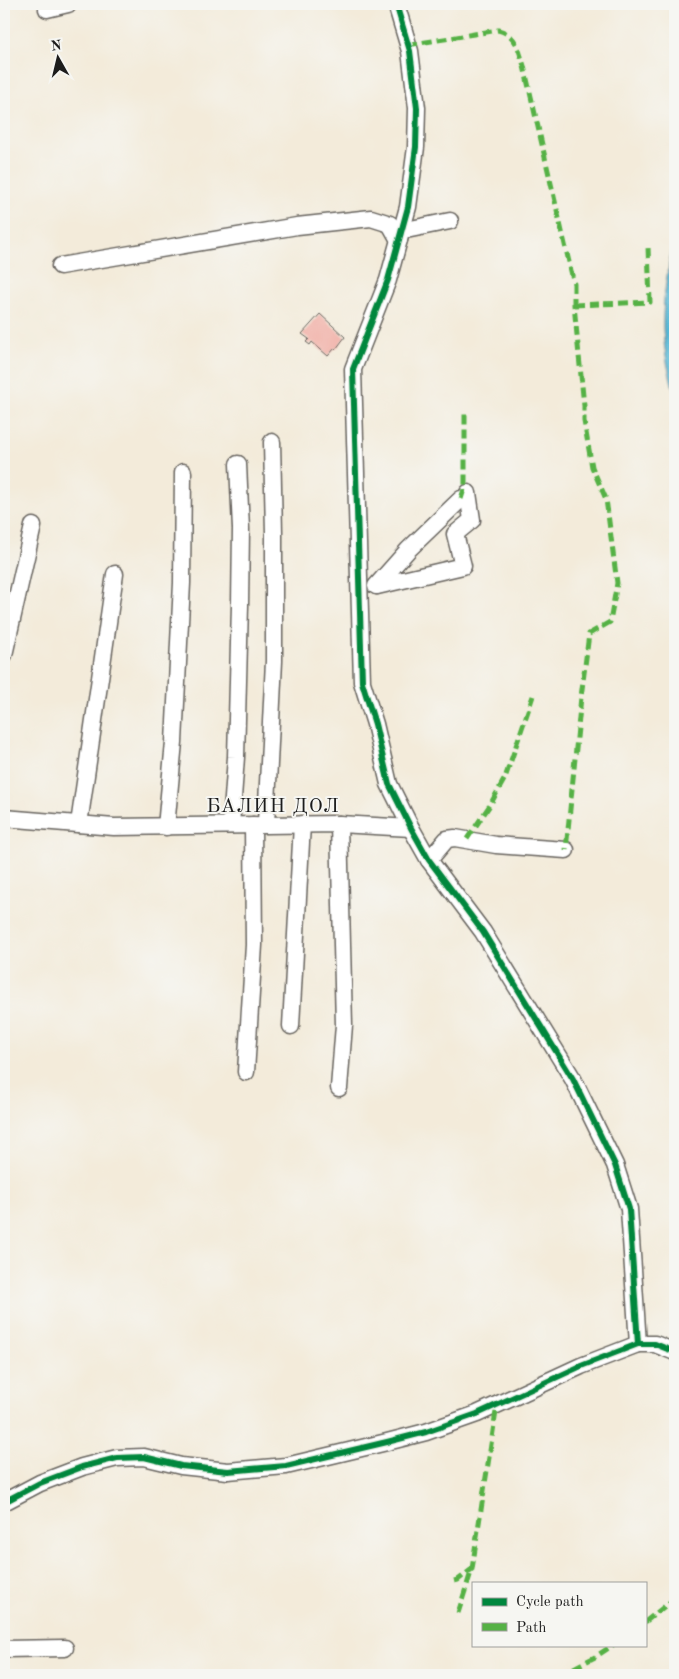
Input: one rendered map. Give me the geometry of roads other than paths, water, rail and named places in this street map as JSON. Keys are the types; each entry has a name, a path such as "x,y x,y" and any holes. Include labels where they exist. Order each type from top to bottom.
{"street":[{"path":"47,9 68,4"},
{"path":"396,4 410,51 417,108 416,147 408,208 388,280 353,369 362,682 375,724 389,784 411,828 429,860 483,932 573,1079 615,1165 629,1209 638,1344"},
{"path":"60,266 297,226 371,218 390,224 400,236"},
{"path":"400,236 450,221"},
{"path":"246,1072 260,825 274,661 272,442"},
{"path":"231,825 236,757 240,605 241,520 238,464"},
{"path":"166,826 174,742 182,583 183,472"},
{"path":"360,616 366,596 408,550 464,496 472,520 455,534 463,566 376,586"},
{"path":"4,655 33,526"},
{"path":"79,824 115,574"},
{"path":"4,818 114,827 339,824 411,828"},
{"path":"291,1026 302,824"},
{"path":"339,824 344,1025 339,1088"},
{"path":"429,860 447,839 455,838 496,845 566,850"},
{"path":"4,1502 40,1483 91,1464 117,1458 144,1457 181,1466 209,1470 235,1471 286,1466 426,1432 477,1414 581,1366 638,1344 654,1344 675,1352"},
{"path":"4,1649 65,1648"}],"water":[{"path":"675,234 675,395 664,342 663,315 665,288"}],"district":[{"name":"БАЛИН ДОЛ","path":"273,807"}]}
